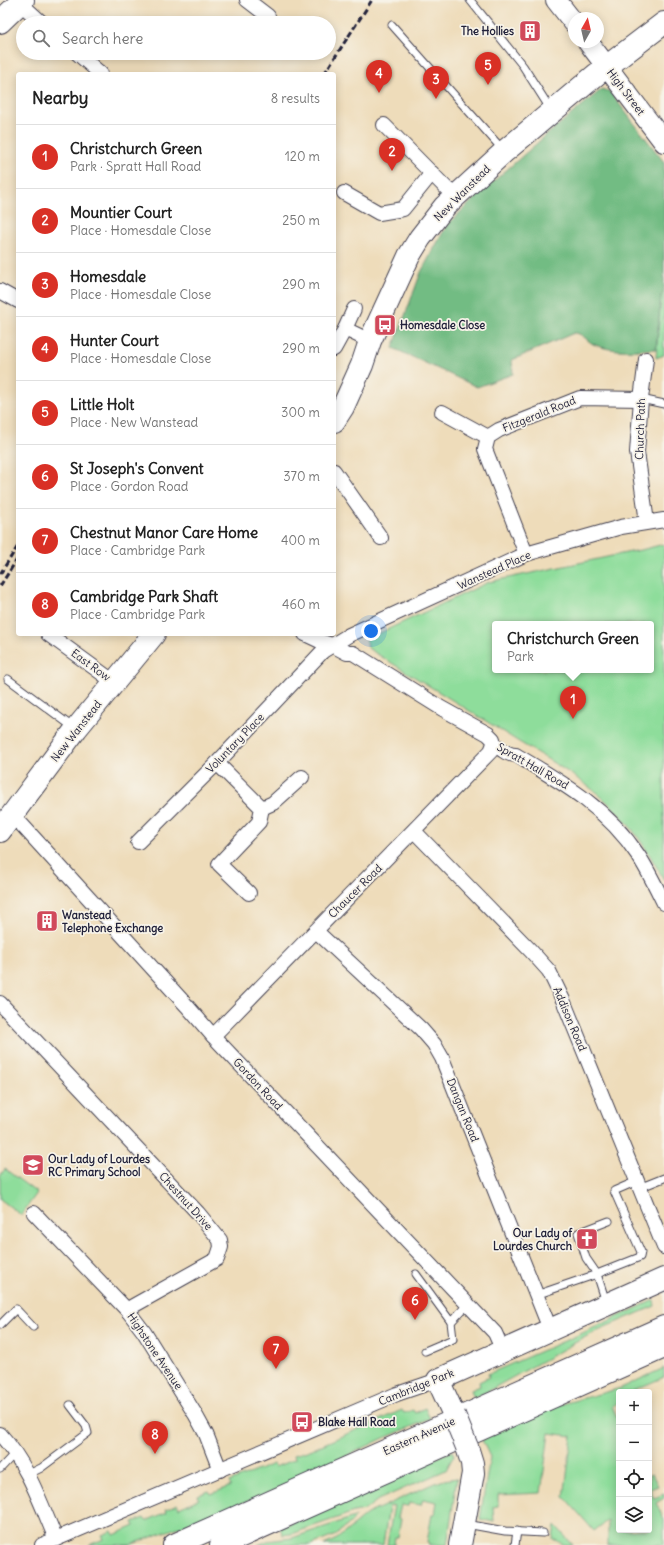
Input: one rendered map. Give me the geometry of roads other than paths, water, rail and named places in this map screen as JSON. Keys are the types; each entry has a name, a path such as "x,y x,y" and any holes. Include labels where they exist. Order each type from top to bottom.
{"main road":[{"name":"New Wanstead","path":"336,417 343,407 362,365 370,342 409,256 434,219 455,197 505,151 607,66 664,23"},
{"name":"New Wanstead","path":"6,824 76,729 152,636"},
{"name":"Cambridge Park","path":"438,1380 664,1279"},
{"name":"Eastern Avenue","path":"174,1545 664,1327"},
{"name":"Eastern Avenue","path":"221,1545 664,1347"},
{"path":"438,1380 467,1447 472,1464 473,1473 460,1545"}],"street":[{"path":"247,0 268,16"},
{"path":"556,0 568,15"},
{"path":"12,7 29,16"},
{"name":"High Street","path":"593,48 664,142"},
{"path":"85,60 99,72"},
{"path":"384,125 455,197"},
{"path":"344,193 379,213 403,210 432,173"},
{"path":"0,291 16,301"},
{"path":"336,345 354,309"},
{"path":"345,329 370,342"},
{"name":"Church Path","path":"646,359 637,452 647,522"},
{"name":"Fitzgerald Road","path":"488,436 499,430 580,398 641,399"},
{"path":"442,412 488,436 485,449 526,554"},
{"path":"336,474 381,538"},
{"name":"Wanstead Place","path":"332,645 350,634 526,554 604,531 664,520"},
{"name":"East Row","path":"51,636 114,682"},
{"name":"Spratt Hall Road","path":"309,636 347,653 354,653 441,708 488,734 493,739 494,744 510,755 516,755 566,784 598,809 616,827 638,855 664,903"},
{"name":"Voluntary Place","path":"138,842 323,651 332,645"},
{"name":"Chaucer Road","path":"213,1036 491,751 494,744"},
{"path":"217,762 262,808"},
{"path":"249,893 219,864 259,822 262,808 273,802 302,777"},
{"name":"Gordon Road","path":"6,824 22,825 213,1036 495,1333 503,1351"},
{"name":"Addison Road","path":"414,831 531,950 549,971 563,1000 664,1247"},
{"name":"Dangan Road","path":"316,931 421,1029 434,1044 442,1058 550,1329"},
{"name":"Chestnut Drive","path":"0,1003 164,1176 198,1213 220,1240 222,1247 217,1259 133,1306 128,1311"},
{"name":"Highstone Avenue","path":"34,1213 128,1311 144,1332 196,1414 206,1434 220,1470"},
{"name":"Cambridge Park","path":"42,1545 397,1394 438,1380"},
{"path":"0,1434 29,1474 56,1539"}],"lane":[{"path":"470,0 523,66 552,111"},
{"path":"392,25 505,151"},
{"path":"641,399 664,404"},
{"path":"8,678 76,729"},
{"path":"536,1296 640,1257 641,1252 614,1190 664,1178"},
{"path":"607,1304 597,1274 586,1258 578,1234 609,1221"},
{"path":"416,1274 451,1322 453,1339 425,1351"},
{"path":"451,1322 467,1305"},
{"path":"0,1325 16,1308 33,1327"},
{"path":"29,1474 41,1468 88,1433 86,1426 70,1405"},
{"path":"0,1469 15,1453"},
{"path":"464,1523 505,1531 543,1533"},
{"path":"515,1545 517,1531"}],"railway":[{"path":"336,56 372,0"},
{"path":"325,72 333,60"},
{"path":"0,574 16,549"},
{"path":"0,586 16,561"}],"place":[{"name":"The Hollies","path":"530,31"},
{"name":"Little Holt","path":"488,85"},
{"name":"Hunter Court","path":"379,93"},
{"name":"Homesdale","path":"436,99"},
{"name":"Mountier Court","path":"392,171"},
{"name":"Homesdale Close","path":"385,325"},
{"name":"Christchurch Green","path":"573,719"},
{"name":"Wanstead Telephone Exchange","path":"47,921"},
{"name":"Our Lady of Lourdes RC Primary School","path":"33,1165"},
{"name":"Our Lady of Lourdes Church","path":"587,1239"},
{"name":"St Joseph's Convent","path":"415,1320"},
{"name":"Chestnut Manor Care Home","path":"276,1369"},
{"name":"Blake Hall Road","path":"302,1422"},
{"name":"Cambridge Park Shaft","path":"155,1454"}]}
